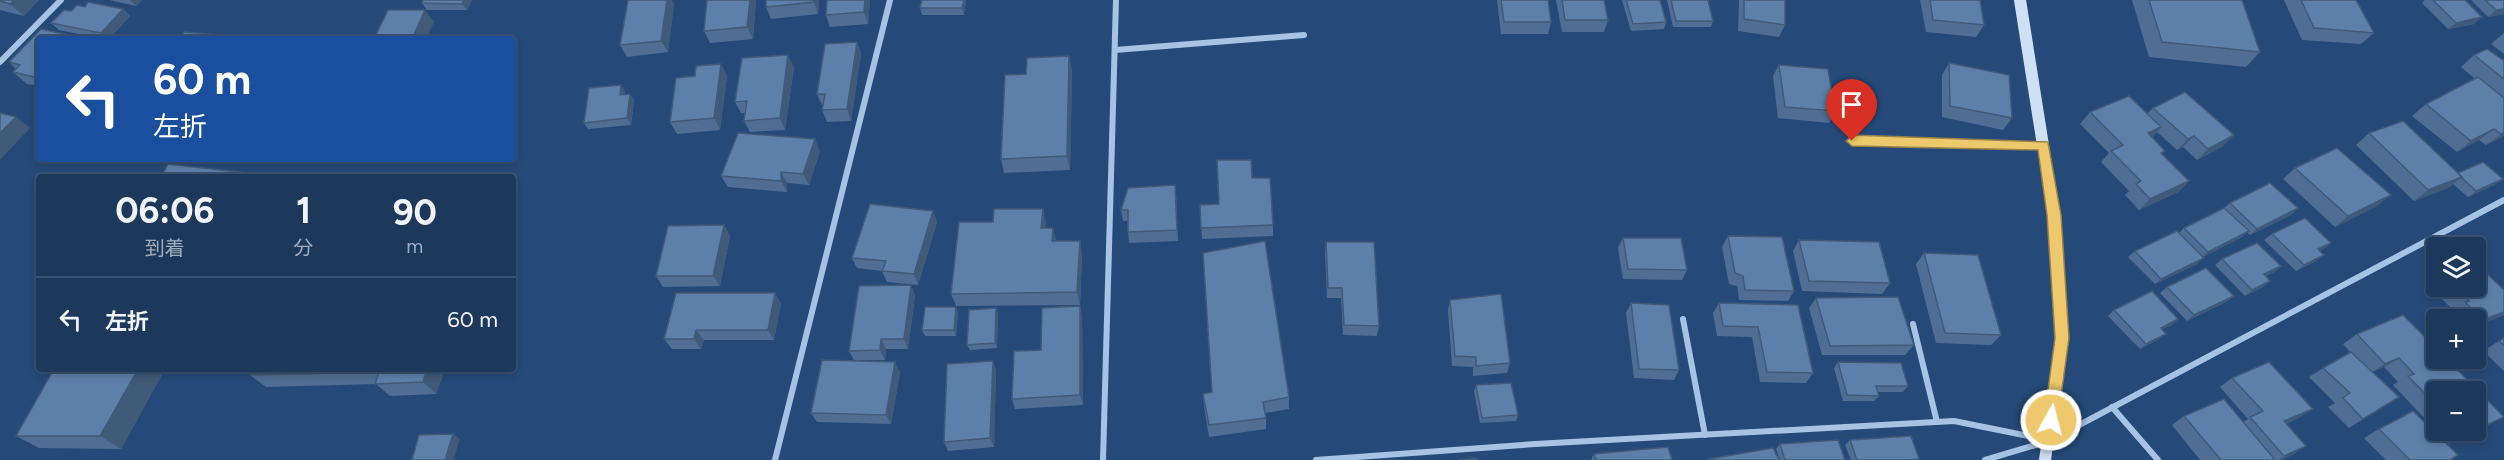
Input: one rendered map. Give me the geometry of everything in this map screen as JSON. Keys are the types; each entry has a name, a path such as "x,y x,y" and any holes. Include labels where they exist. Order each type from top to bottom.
{"street":[{"path":"0,62 61,0"},
{"path":"775,460 890,0"},
{"path":"1103,460 1116,0"},
{"path":"2020,0 2054,215 2062,338 2049,441 2044,460"},
{"path":"1115,50 1304,36"},
{"path":"1852,141 2043,145"},
{"path":"1985,460 2049,441 2504,200"},
{"path":"1683,320 1705,435"},
{"path":"1913,324 1937,422"},
{"path":"2112,407 2158,460"},
{"path":"1316,460 1954,421 2049,441"}],"building":[{"path":"0,0 14,0 10,4"},
{"path":"423,0 464,0 462,4 422,3"},
{"path":"628,0 667,0 661,41 620,45"},
{"path":"707,0 750,0 747,27 704,31"},
{"path":"766,0 814,0 814,2 766,7"},
{"path":"827,0 865,0 864,12 826,15"},
{"path":"922,0 964,0 962,8 920,8"},
{"path":"1501,0 1548,0 1551,22 1504,22"},
{"path":"1562,0 1604,0 1608,20 1565,20"},
{"path":"1626,0 1660,0 1666,22 1633,24"},
{"path":"1671,0 1708,0 1713,21 1676,21"},
{"path":"1744,0 1785,0 1785,25 1744,19"},
{"path":"1930,0 1980,0 1984,25 1933,20"},
{"path":"2149,0 2242,0 2260,52 2162,42"},
{"path":"2301,0 2356,0 2374,33 2314,28"},
{"path":"2433,0 2465,0 2482,17 2456,23"},
{"path":"2485,0 2504,0 2504,9 2496,10"},
{"path":"88,2 123,9 101,33 51,23 64,10 71,11 77,5 85,7"},
{"path":"388,10 425,10 413,36 375,36"},
{"path":"41,29 69,35 36,36 36,77 13,72 20,65 9,62"},
{"path":"184,32 235,36 181,36"},
{"path":"857,42 847,109 822,110 825,94 817,94 825,44"},
{"path":"2487,49 2504,60 2504,79 2474,55"},
{"path":"788,55 780,118 744,121 747,101 735,102 742,58"},
{"path":"1069,56 1067,156 1001,159 1005,75 1026,74 1027,58"},
{"path":"1949,63 2009,75 2012,118 1950,106"},
{"path":"721,64 714,118 670,122 676,78 695,76 696,66"},
{"path":"1779,65 1828,69 1835,111 1785,107"},
{"path":"2478,77 2504,98 2504,132 2501,134 2494,129 2471,141 2426,104"},
{"path":"621,85 620,95 630,94 627,118 584,123 589,88"},
{"path":"2185,92 2234,135 2208,149 2194,136 2188,139 2153,108"},
{"path":"2129,96 2161,127 2148,133 2165,151 2161,153 2189,181 2150,199 2136,184 2141,181 2111,151 2123,145 2090,112"},
{"path":"0,113 16,117 0,133"},
{"path":"2403,121 2462,177 2428,190 2369,133"},
{"path":"738,133 815,139 803,174 781,172 781,181 721,176"},
{"path":"2337,148 2391,195 2348,216 2295,168"},
{"path":"1217,160 1251,160 1252,178 1270,178 1273,225 1201,228 1200,205 1219,204"},
{"path":"2483,162 2503,179 2476,191 2458,173"},
{"path":"168,164 248,173 248,174 163,174"},
{"path":"2270,183 2298,208 2257,229 2230,203"},
{"path":"1175,185 1177,230 1128,232 1128,210 1121,210 1128,188"},
{"path":"870,204 933,211 914,274 882,271 886,261 852,258"},
{"path":"2224,208 2249,231 2208,252 2184,228"},
{"path":"994,209 1043,209 1041,228 1053,228 1052,241 1080,241 1077,292 951,294 959,222 993,222"},
{"path":"2305,218 2331,243 2318,249 2324,255 2304,265 2272,234"},
{"path":"724,225 713,276 656,276 668,226"},
{"path":"2177,231 2204,258 2161,279 2135,251"},
{"path":"1728,236 1782,237 1794,291 1745,290 1743,276 1735,273"},
{"path":"1623,238 1681,238 1687,270 1628,269"},
{"path":"1799,240 1879,242 1890,283 1809,281"},
{"path":"1265,241 1289,397 1263,402 1266,418 1209,425 1203,394 1212,392 1203,253"},
{"path":"1326,242 1374,242 1379,326 1344,325 1342,288 1328,288"},
{"path":"2257,243 2281,266 2264,274 2270,281 2252,290 2222,259"},
{"path":"1924,253 1978,255 2001,335 1945,333"},
{"path":"2206,268 2234,296 2194,315 2167,287"},
{"path":"2486,273 2504,290 2504,312 2486,319 2486,309 2472,309 2465,302 2469,301 2465,297 2486,297"},
{"path":"911,285 904,339 881,339 880,350 849,351 859,286"},
{"path":"2152,291 2178,319 2161,328 2166,334 2146,344 2114,310"},
{"path":"676,293 775,293 768,330 696,330 694,339 664,339"},
{"path":"1501,294 1510,363 1476,366 1476,357 1455,356 1450,300"},
{"path":"1898,297 1914,345 1830,346 1816,298"},
{"path":"1631,303 1669,305 1679,370 1639,369"},
{"path":"1719,303 1798,305 1813,373 1767,372 1758,327 1723,326"},
{"path":"1080,306 1080,395 1012,399 1014,351 1041,350 1042,308"},
{"path":"925,307 956,307 954,330 922,330"},
{"path":"996,308 995,343 967,345 969,310"},
{"path":"2403,315 2426,338 2426,369 2457,369 2469,381 2426,381 2426,395 2408,376 2414,374 2399,358 2385,364 2357,334"},
{"path":"2351,352 2399,397 2363,419 2343,398 2350,393 2323,368"},
{"path":"822,360 895,362 886,415 811,413"},
{"path":"993,361 990,438 944,442 947,364"},
{"path":"1838,362 1901,363 1908,386 1876,386 1879,396 1847,395"},
{"path":"2269,362 2313,409 2284,421 2306,446 2284,456 2250,417 2263,411 2232,378"},
{"path":"52,372 136,372 100,436 16,436"},
{"path":"251,372 379,372 250,375"},
{"path":"379,372 426,372 423,382 375,384"},
{"path":"1511,383 1518,415 1482,418 1476,385"},
{"path":"2224,399 2275,460 2221,460 2184,416"},
{"path":"2486,399 2504,417 2486,425"},
{"path":"2413,411 2426,424 2426,441 2444,441 2458,455 2450,460 2410,460 2379,429"},
{"path":"453,434 445,460 412,460 419,435"},
{"path":"1911,436 1919,459 1857,460 1850,440"},
{"path":"1838,440 1845,460 1785,460 1780,444"},
{"path":"1668,447 1672,460 1596,460 1594,454"},
{"path":"1773,448 1779,460 1709,460 1709,459"}],"route":[{"path":"1852,141 2043,145 2054,215 2062,338 2051,420"}]}
